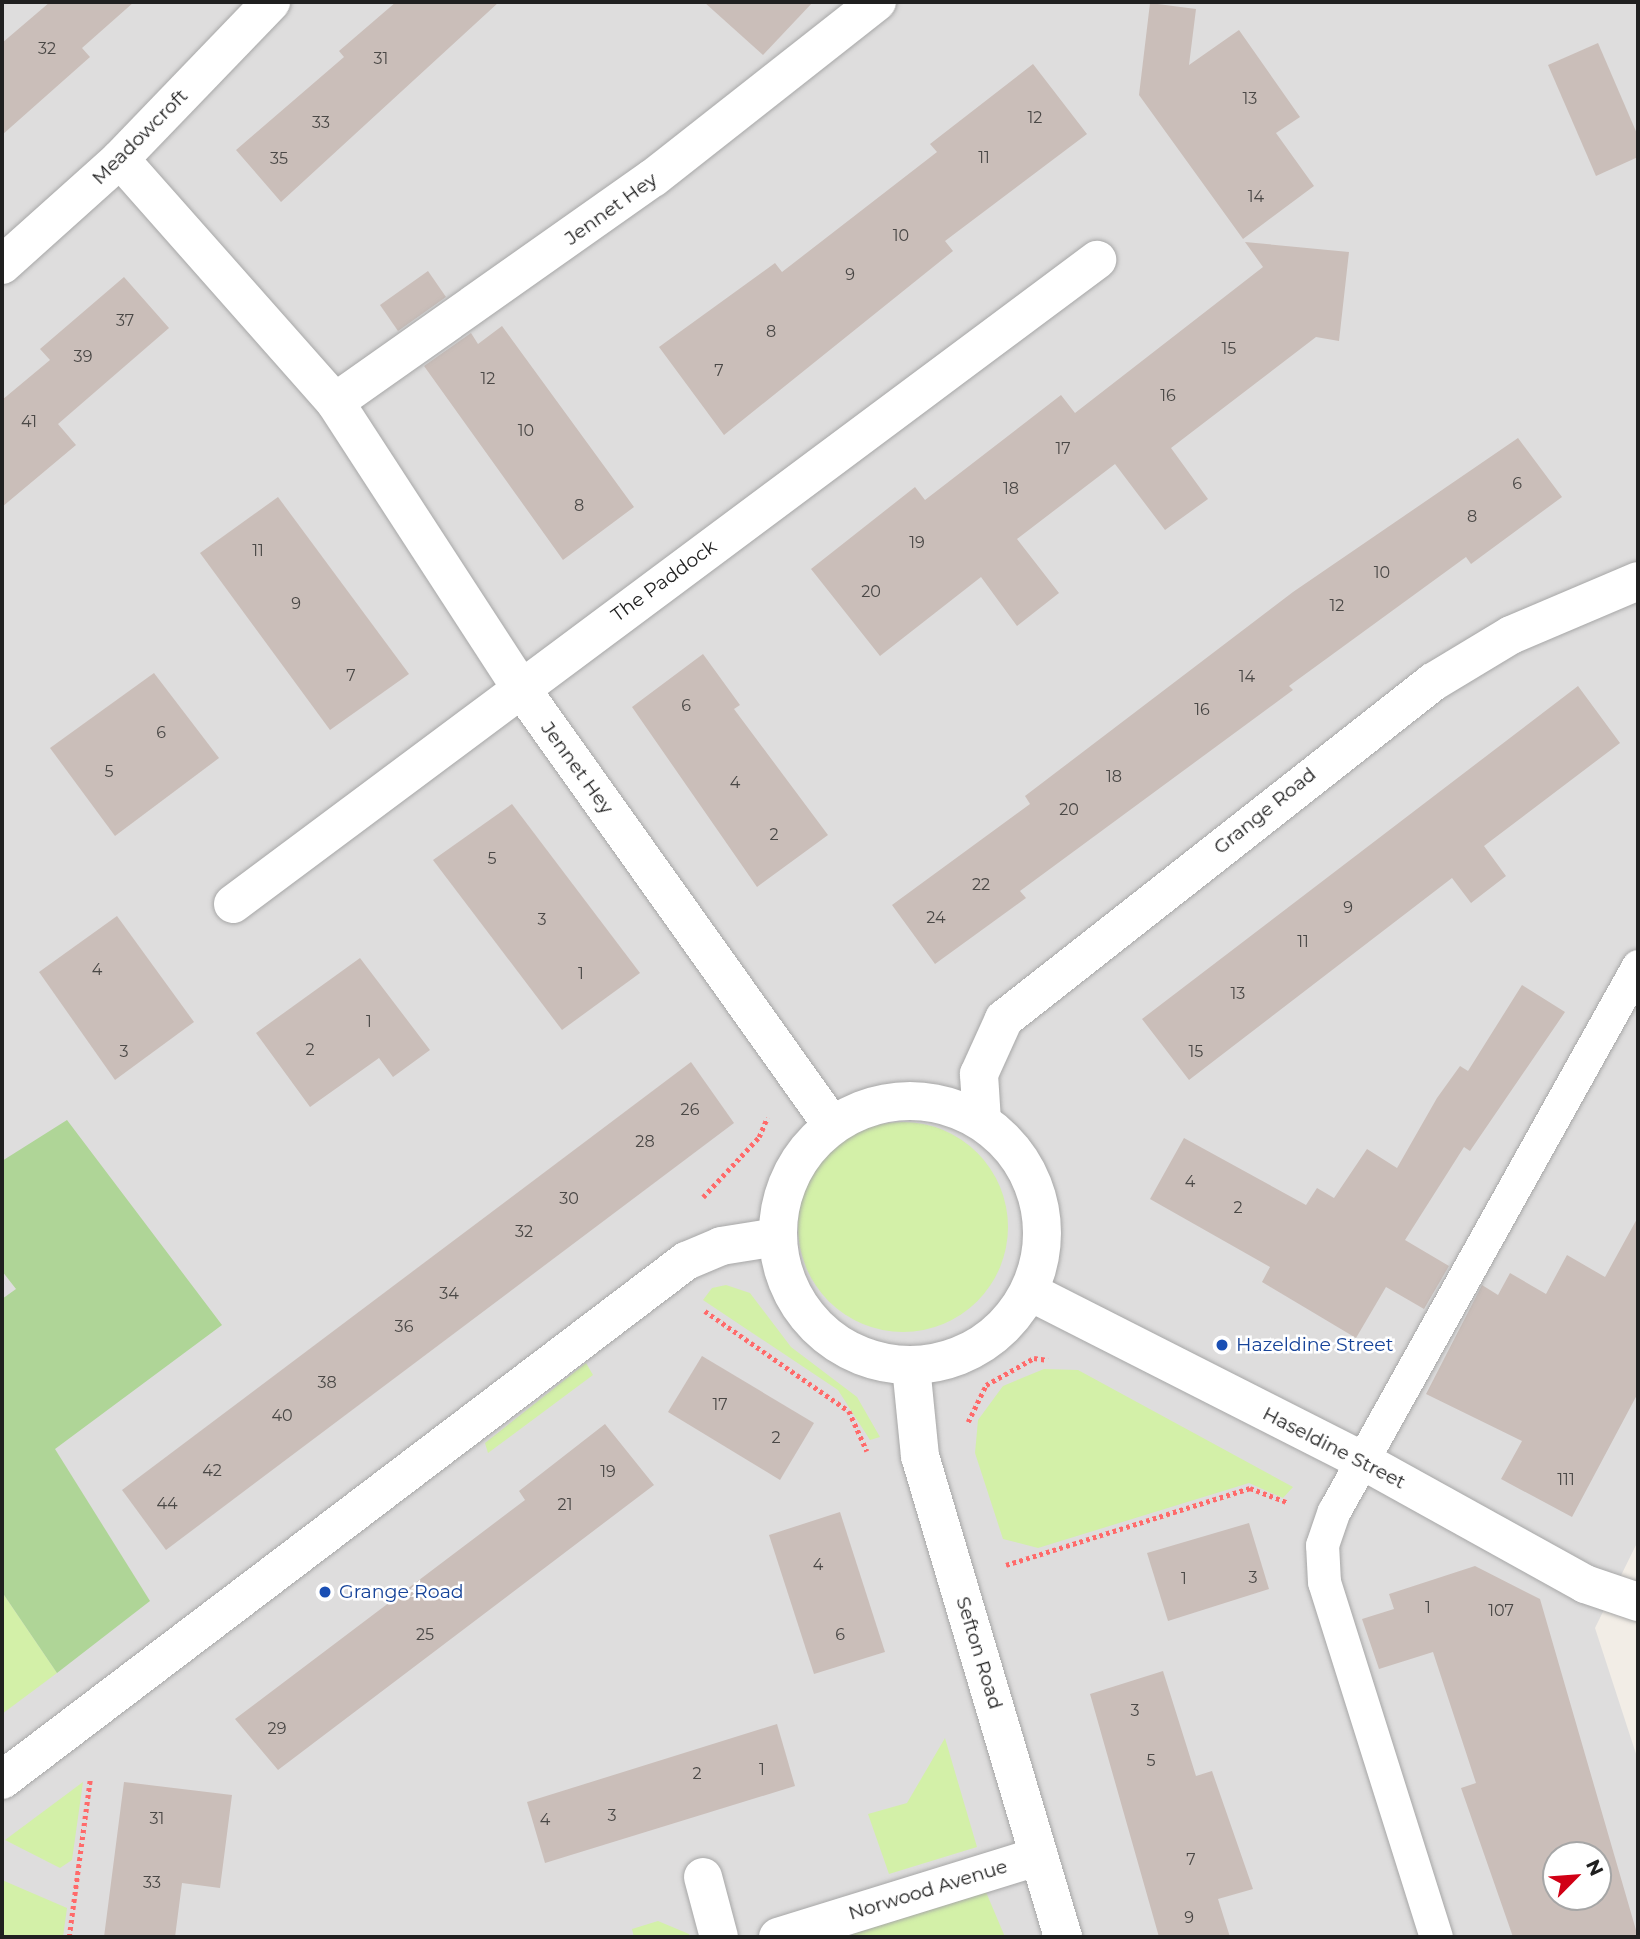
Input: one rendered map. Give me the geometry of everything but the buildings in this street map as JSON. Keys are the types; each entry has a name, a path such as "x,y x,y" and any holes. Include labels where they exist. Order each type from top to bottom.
{"street":[{"name":"Meadowcroft","path":"2,265 120,159 271,2"},
{"name":"Jennet Hey","path":"335,402 653,178 877,2"},
{"name":"Jennet Hey","path":"120,159 335,402 520,687 832,1125"},
{"name":"The Paddock","path":"233,904 520,687 1097,260"},
{"name":"Grange Road","path":"982,1121 979,1074 1004,1018 1433,682 1511,635 1638,581"},
{"path":"901,1101 953,1107 982,1121 1012,1146 1032,1179 1042,1216 1041,1255 1030,1292 1009,1323 981,1346 947,1362 911,1366 870,1360 824,1332 804,1313 785,1277 777,1237 782,1194 802,1155 832,1125 860,1109 901,1101"},
{"path":"2,1780 686,1261 720,1246 777,1237"},
{"name":"Haseldine Street","path":"1030,1292 1365,1462 1585,1584 1638,1602"},
{"name":"Sefton Road","path":"911,1366 920,1455 1063,1937"},
{"name":"Norwood Avenue","path":"778,1937 1039,1856"},
{"path":"703,1877 719,1937"}],"lane":[{"path":"1436,1937 1324,1582 1322,1545 1334,1511 1365,1462 1638,966"}],"path":[{"path":"691,1207 759,1137 770,1112"},
{"path":"697,1305 849,1411 871,1464"},
{"path":"966,1427 986,1385 1034,1358 1056,1360"},
{"path":"995,1555 999,1567 1250,1488 1282,1503 1301,1496 1334,1511"},
{"path":"69,1937 91,1768"}],"shaded area":[{"path":"2,2 1638,2 1638,1541 1595,1628 1638,1760 1638,1937 2,1937"}],"green space":[{"path":"67,1120 222,1325 55,1449 150,1601 57,1673 2,1592 2,1299 16,1289 2,1271 2,1161"},
{"path":"903,1122 943,1130 977,1153 1000,1187 1008,1227 1000,1267 977,1301 943,1324 903,1332 863,1324 829,1301 806,1267 798,1227 806,1187 829,1153 863,1130"},
{"path":"726,1285 750,1293 791,1347 857,1397 880,1437 870,1440 838,1390 703,1300 712,1288"},
{"path":"586,1363 593,1375 488,1453 485,1443"},
{"path":"1044,1369 1078,1370 1293,1487 1283,1498 1249,1483 1038,1548 1003,1539 975,1453 978,1420 1003,1386"},
{"path":"2,1592 57,1673 2,1714"},
{"path":"945,1738 977,1847 889,1874 868,1814 907,1803"},
{"path":"83,1782 72,1860 60,1868 5,1840"},
{"path":"2,1880 67,1908 63,1937 2,1937"},
{"path":"986,1892 1005,1937 852,1937 854,1932"},
{"path":"658,1921 689,1934 690,1937 634,1937 632,1929"}],"place":[{"name":"Hazeldine Street","path":"1222,1345"},
{"name":"Grange Road","path":"325,1592"}]}
